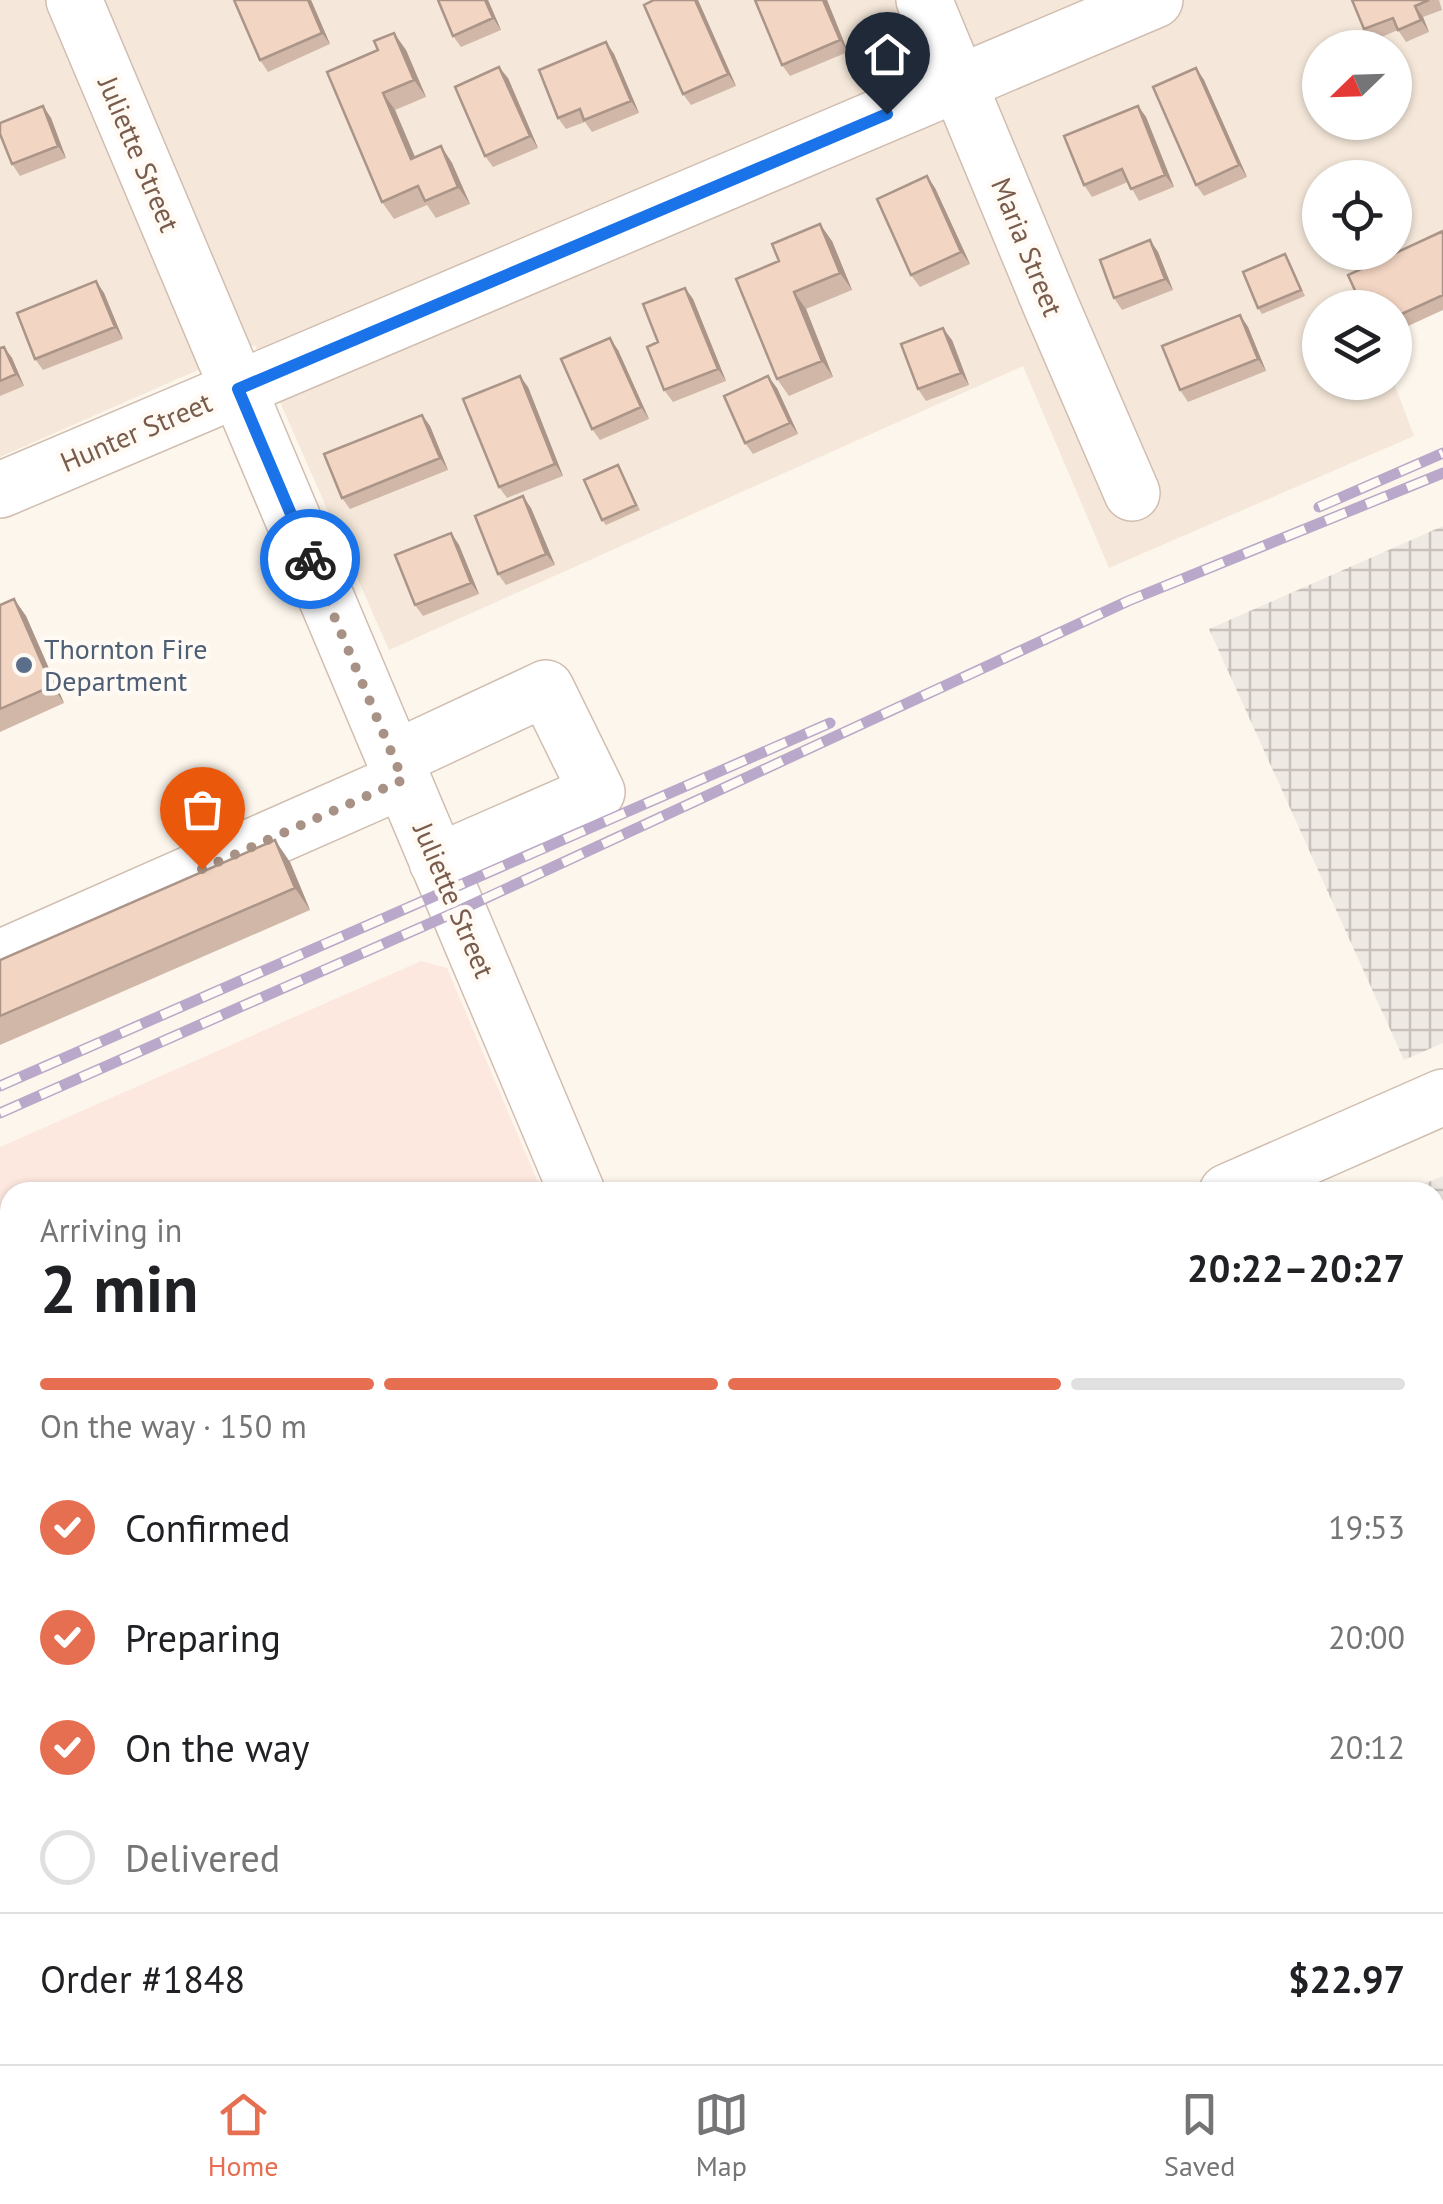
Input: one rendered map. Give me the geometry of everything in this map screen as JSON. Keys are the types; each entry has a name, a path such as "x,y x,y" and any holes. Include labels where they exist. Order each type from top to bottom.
{"street":[{"name":"Juliette Street","path":"74,0 573,1182"},
{"name":"Maria Street","path":"924,0 1132,493"},
{"name":"Hunter Street","path":"0,490 1155,0"},
{"path":"0,958 399,770 546,688 597,792 437,862"},
{"path":"1250,1182 1443,1097"}],"shaded area":[{"path":"0,0 1443,0 1443,265 1397,290 1302,290 1302,400 1400,400 1414,436 1109,568 1023,366 389,650 255,345 0,457"},
{"path":"1443,526 1443,1043 1404,1060 1209,629"},
{"path":"421,961 447,968 538,1182 0,1182 0,1147"}],"building":[{"path":"234,0 308,0 322,33 260,60"},
{"path":"438,0 485,0 493,18 453,36"},
{"path":"654,0 695,0 728,74 683,94 644,5"},
{"path":"755,0 823,0 840,40 782,65"},
{"path":"1352,0 1429,0 1415,6 1421,20 1398,30 1393,18 1364,29"},
{"path":"394,33 414,80 383,93 411,159 441,146 458,187 425,201 418,186 382,202 327,72 378,50 374,41"},
{"path":"606,42 631,101 584,120 580,109 558,118 539,70"},
{"path":"499,67 530,136 485,156 455,87"},
{"path":"1196,68 1239,165 1196,185 1153,87"},
{"path":"43,106 58,146 12,164 0,134 0,123"},
{"path":"1138,106 1165,175 1131,189 1122,169 1084,185 1064,136"},
{"path":"927,176 961,252 911,275 877,199"},
{"path":"820,224 840,273 794,292 822,361 777,379 736,279 779,261 772,244"},
{"path":"1443,231 1443,295 1412,309 1412,290 1355,290 1348,275 1359,270 1412,270 1412,245"},
{"path":"1150,240 1165,279 1114,298 1100,260"},
{"path":"1285,254 1301,290 1258,308 1243,272"},
{"path":"96,281 115,327 35,359 17,313"},
{"path":"685,288 718,369 664,390 647,347 658,342 643,304"},
{"path":"1240,315 1258,359 1180,390 1162,346"},
{"path":"943,328 961,373 918,389 901,344"},
{"path":"610,338 641,407 592,429 561,359"},
{"path":"4,347 16,374 0,381 0,348"},
{"path":"520,376 555,464 499,487 463,399"},
{"path":"768,376 790,423 745,443 724,396"},
{"path":"422,415 440,458 342,498 324,454"},
{"path":"618,465 636,505 602,520 584,480"},
{"path":"523,496 546,554 498,574 475,516"},
{"path":"451,533 471,583 415,605 395,555"},
{"name":"Thornton Fire Department","path":"14,599 52,686 0,709 0,605"},
{"path":"275,840 295,888 0,1016 0,960"}],"railway":[{"path":"1319,507 1443,453"},
{"path":"0,1113 458,911 1128,601 1443,473"},
{"path":"0,1086 830,723"}],"way so far":[{"path":"202,869 403,780 310,559"}],"place":[{"name":"Thornton Fire Department","path":"24,665"}],"route":[{"path":"310,559 238,389 887,114"}]}
